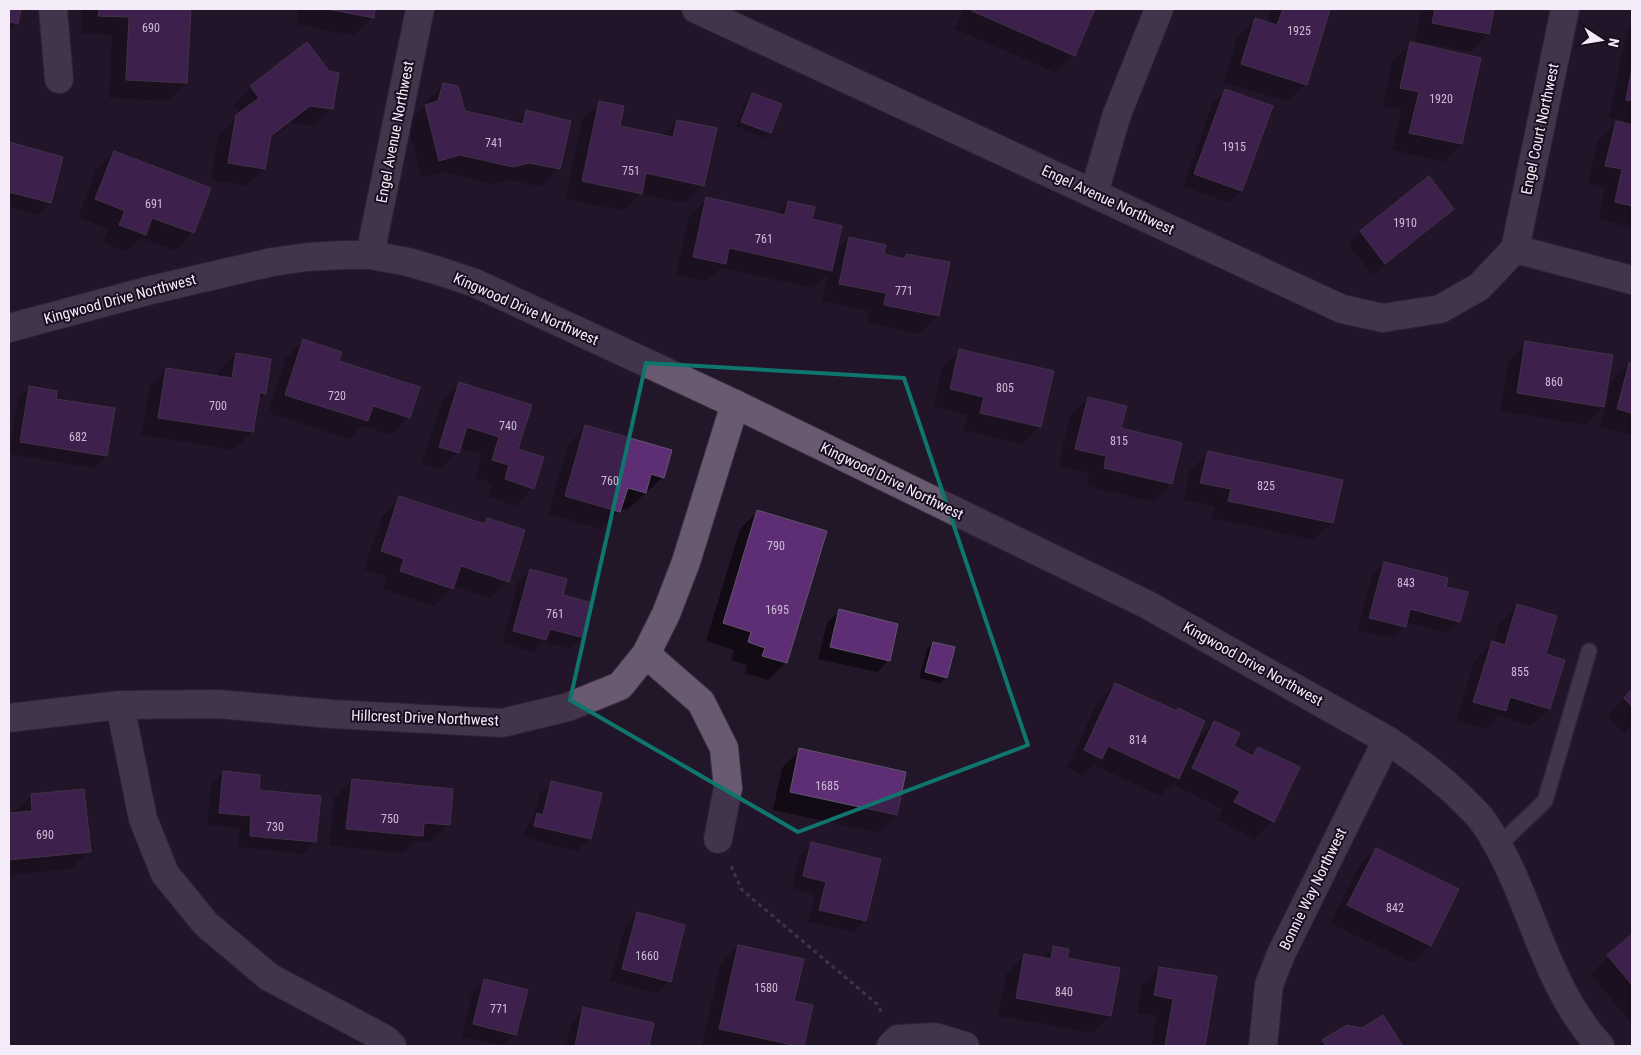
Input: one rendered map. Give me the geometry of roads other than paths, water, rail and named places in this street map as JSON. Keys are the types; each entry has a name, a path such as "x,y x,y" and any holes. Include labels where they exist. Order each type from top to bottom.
{"street":[{"path":"53,9 59,79"},
{"name":"Engel Avenue Northwest","path":"370,255 420,9"},
{"name":"Engel Avenue Northwest","path":"696,9 1342,309 1383,318 1440,309 1479,287 1515,249"},
{"path":"1094,193 1117,114 1158,9"},
{"name":"Engel Court Northwest","path":"1515,249 1566,9"},
{"path":"1515,249 1632,280"},
{"name":"Kingwood Drive Northwest","path":"9,328 151,290 263,264 307,258 370,255 408,262 476,283 735,404 1146,604 1387,740 1445,781 1484,822 1498,845 1554,975 1582,1022 1600,1046"},
{"name":"Hillcrest Drive Northwest","path":"9,718 120,705 218,704 332,714 502,723 568,706 620,686 646,654 666,614 686,562 735,404"},
{"path":"646,654 701,702 724,748 728,788 718,839"},
{"path":"120,705 143,819 165,874 206,924 269,977 385,1039 392,1046"},
{"name":"Bonnie Way Northwest","path":"1263,1046 1269,985 1281,954 1387,740"},
{"path":"894,1043 935,1037 965,1046"}],"lane":[{"path":"1498,845 1545,800 1589,651"}]}
